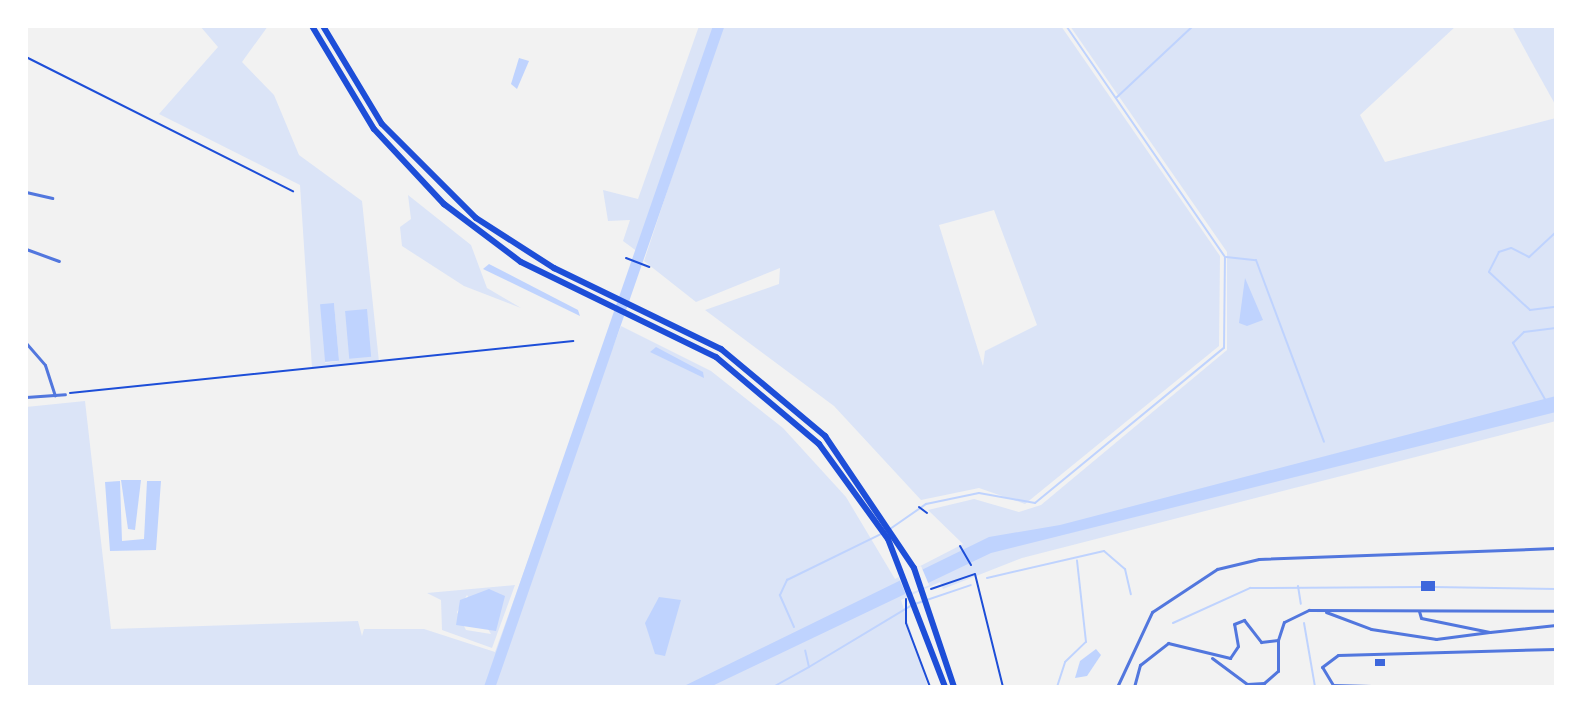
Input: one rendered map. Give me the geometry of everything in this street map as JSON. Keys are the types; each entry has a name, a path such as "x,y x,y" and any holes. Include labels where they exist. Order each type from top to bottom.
{"highway":[{"path":"312,26 355,103 428,189 521,262 647,321 749,380 849,480 888,539 922,614 945,687"},
{"path":"323,26 367,104 441,188 510,242 594,288 650,313 753,371 856,474 932,610 954,687"}],"street":[{"path":"26,192 52,198"},
{"path":"26,249 59,261"},
{"path":"26,343 45,365 55,395"},
{"path":"26,397 65,394"},
{"path":"1117,687 1152,612 1217,569 1259,559 1556,548"},
{"path":"1323,610 1371,629 1436,639 1556,625"},
{"path":"1212,658 1247,684 1273,678 1281,660 1278,640 1284,622 1323,610 1556,611"},
{"path":"1419,610 1421,618 1490,632"},
{"path":"1228,671 1230,658 1238,646 1234,624 1244,620 1261,642 1278,640"},
{"path":"1134,687 1140,665 1168,643 1212,658 1230,658"},
{"path":"1409,687 1333,685 1322,667 1338,655 1556,649"}],"path":[{"path":"26,57 293,191"},
{"path":"626,258 649,267"},
{"path":"65,394 573,341"},
{"path":"919,507 927,513"},
{"path":"960,546 971,565"},
{"path":"931,589 975,574 1003,687"},
{"path":"903,601 902,608 930,687"}],"shaded area":[{"path":"200,26 268,26 242,62 274,95 299,155 362,201 379,362 312,368 300,185 159,114 218,47","holes":["334,303 339,361 325,363"]},
{"path":"699,26 714,26 638,252 623,241 630,220 608,221 603,190 638,199"},
{"path":"722,26 1061,26 1220,256 1219,346 1025,504 979,488 921,500 834,406 705,310 779,284 780,268 696,302 644,261","holes":["994,210 1037,325 985,351 983,366 939,225"]},
{"path":"1070,26 1456,26 1360,115 1385,162 1556,118 1556,421 1022,558 943,589 940,582 901,600 928,687 26,687 26,407 85,401 111,629 358,621 362,636 364,629 424,629 495,652 606,344 613,347 621,326 711,371 783,428 846,497 895,579 963,544 928,510 974,499 1019,512 1041,505 1227,350 1227,252"},
{"path":"1512,26 1556,26 1556,106 1531,61"},
{"path":"408,195 471,245 487,288 521,308 464,286 402,246 400,227 411,219"},
{"path":"515,585 492,648 442,630 441,600 427,593","holes":["467,595 491,634 466,630 457,612"]}],"water":[{"path":"519,58 529,61 517,89 511,84"},
{"path":"489,264 578,310 580,316 483,269"},
{"path":"1245,278 1263,320 1247,326 1239,323"},
{"path":"334,303 339,361 325,362 320,304"},
{"path":"367,309 371,357 349,359 345,311"},
{"path":"656,347 703,372 704,378 650,352"},
{"path":"1556,396 1556,412 991,553 710,687 682,687 989,537 1060,525"},
{"path":"121,480 141,480 135,530 128,529"},
{"path":"120,481 122,541 144,539 147,481 161,481 156,550 110,551 105,482"},
{"path":"489,589 505,596 496,631 456,625 460,600"},
{"path":"659,597 681,600 665,656 655,654 645,623"},
{"path":"1096,649 1101,655 1087,676 1075,678 1080,661"}],"pier":[{"path":"921,566 929,585 906,595 898,576"}],"building":[{"path":"1421,581 1435,581 1435,591 1421,591"},
{"path":"1375,659 1385,659 1385,666 1375,666"}],"waterway":[{"path":"489,687 718,26"},
{"path":"890,529 926,504 979,493 1035,503 1224,348 1225,257 1066,26"},
{"path":"1116,98 1193,26"},
{"path":"1556,232 1529,257 1511,248 1499,252 1489,272 1530,310 1556,307"},
{"path":"1226,257 1256,260 1324,442"},
{"path":"1546,401 1513,343 1524,332 1556,328"},
{"path":"794,627 780,595 787,580 881,534"},
{"path":"987,578 1104,551 1125,569 1131,594"},
{"path":"1057,687 1065,662 1086,642 1077,560"},
{"path":"809,667 912,605 971,585"},
{"path":"1298,586 1301,604"},
{"path":"1173,623 1250,588 1423,587"},
{"path":"1433,587 1556,589"},
{"path":"1304,623 1315,687"},
{"path":"773,687 809,667 805,650"}]}
